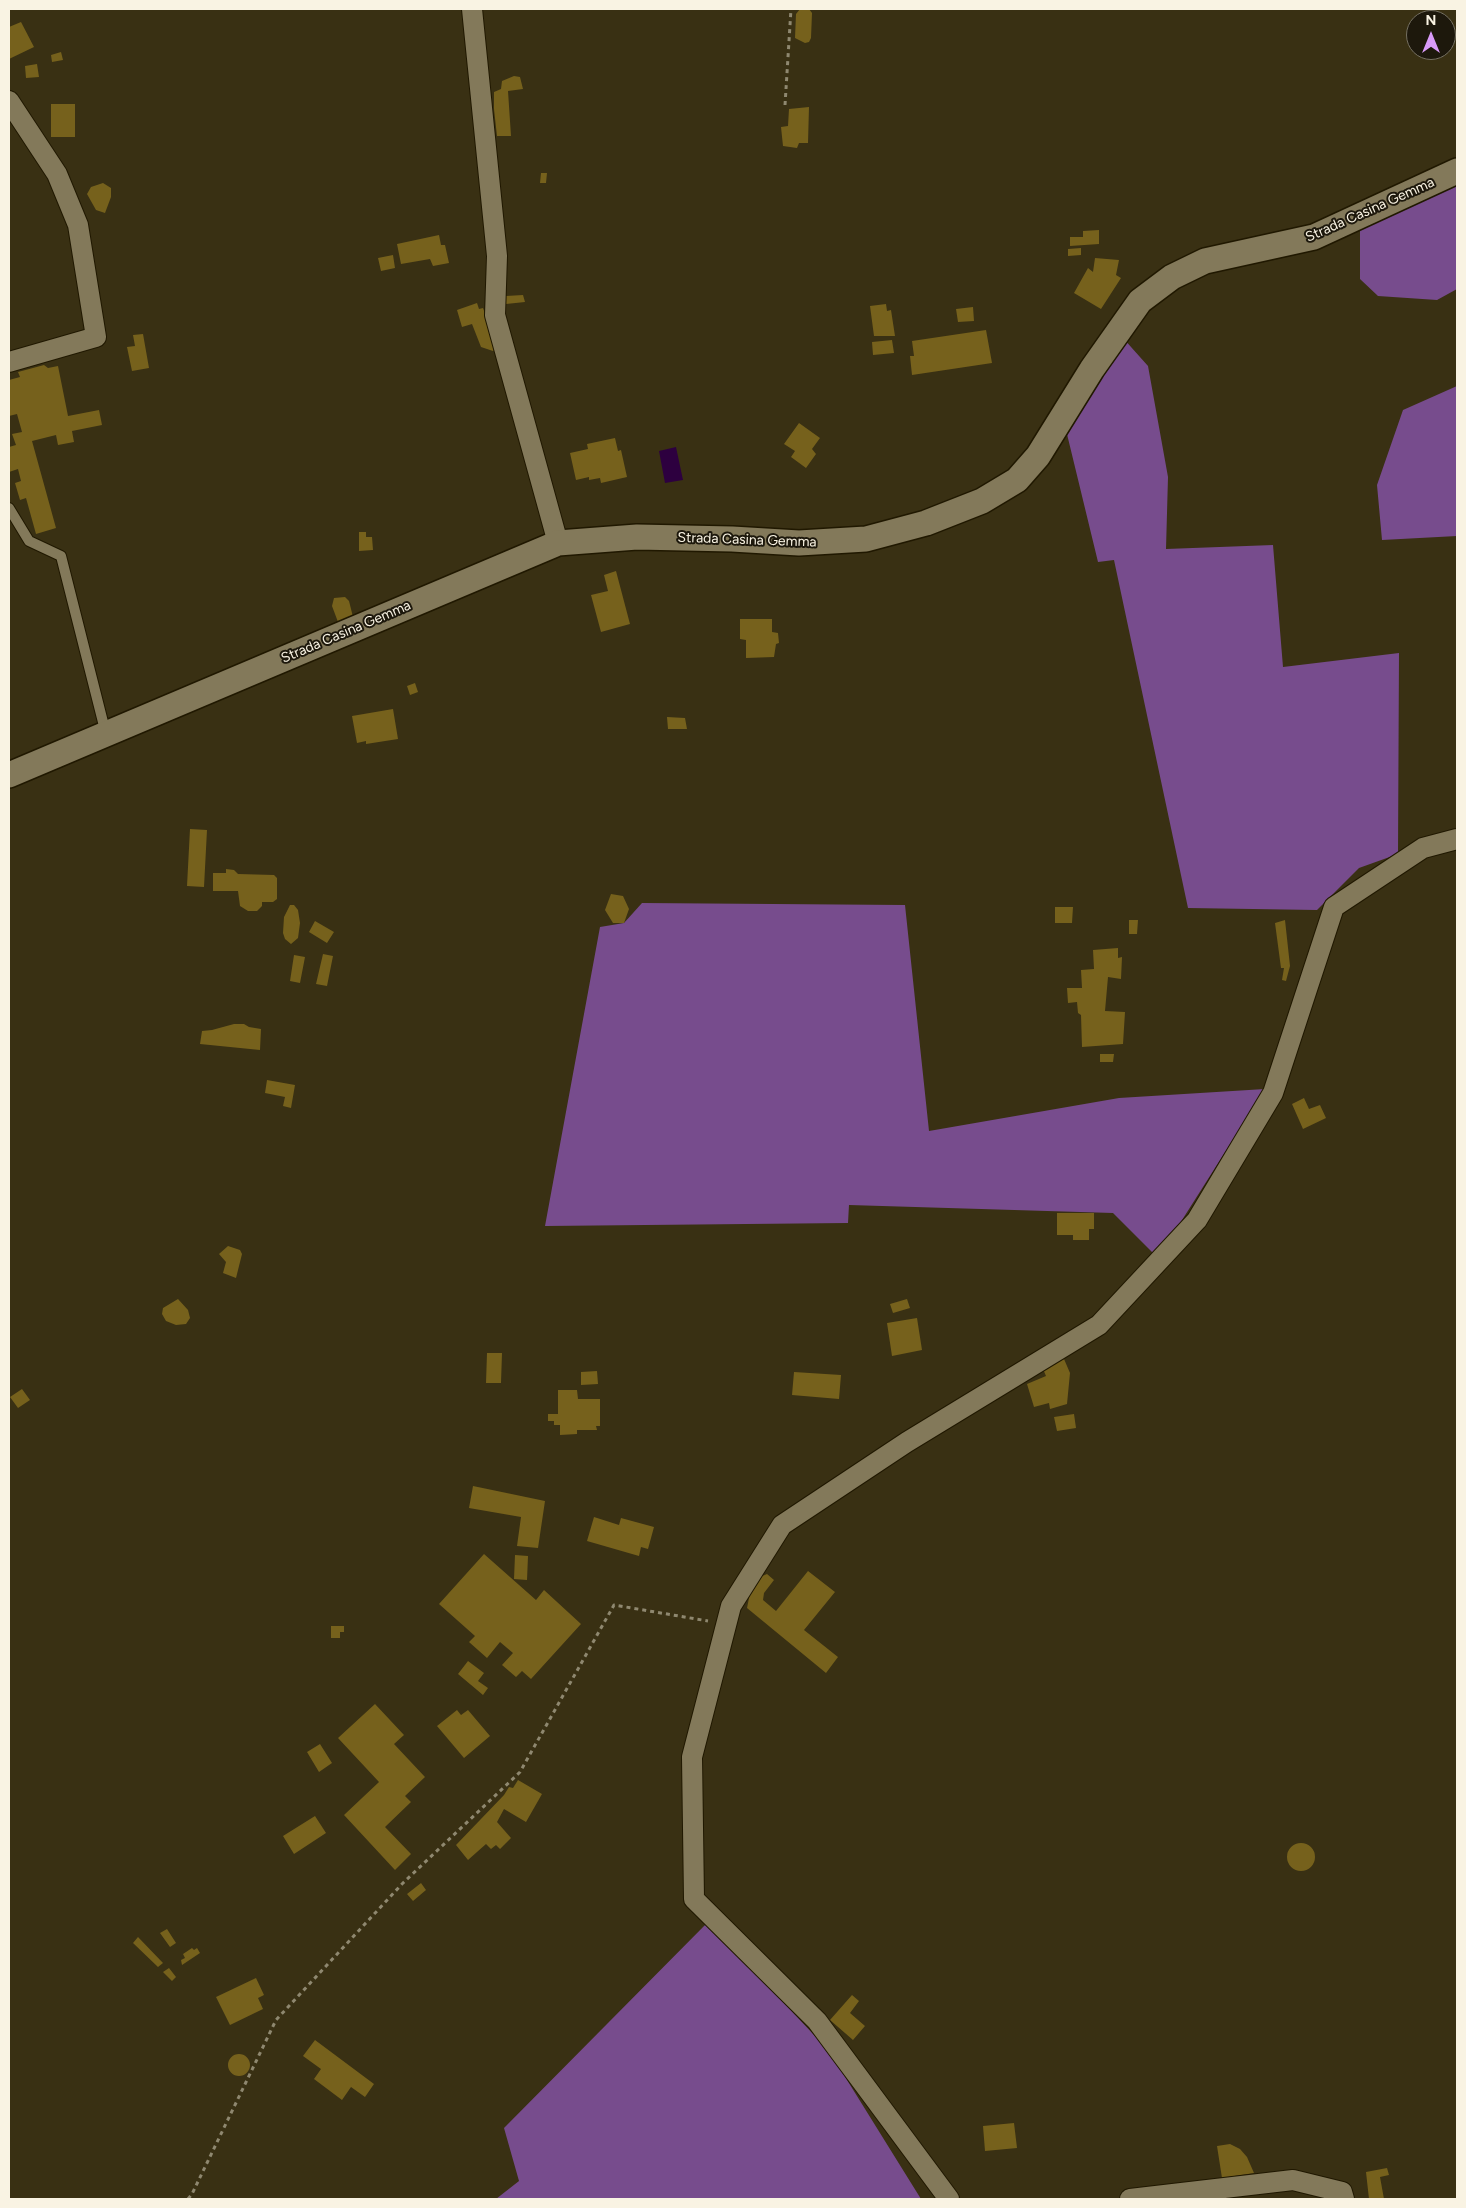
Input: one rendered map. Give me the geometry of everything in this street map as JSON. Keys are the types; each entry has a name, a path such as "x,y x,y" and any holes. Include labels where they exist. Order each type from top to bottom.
{"street":[{"path":"472,9 497,256 495,315 558,543"},
{"path":"9,101 57,174 78,226 96,337 9,362"},
{"name":"Strada Casina Gemma","path":"9,775 558,543 638,537 732,539 799,544 866,539 926,523 982,500 1017,480 1038,456 1092,369 1140,301 1172,277 1205,261 1314,237 1457,171"},
{"path":"949,2199 817,2021 694,1899 692,1757 731,1606 782,1525 908,1442 1099,1325 1197,1220 1273,1093 1334,907 1422,848 1457,839"},
{"path":"1130,2199 1293,2180 1342,2192 1344,2199"}],"lane":[{"path":"9,508 29,541 61,556 106,734"}],"path":[{"path":"785,105 791,9"},
{"path":"188,2199 197,2185 276,2020 402,1884 520,1772 614,1605 726,1624"}],"shaded area":[{"path":"1457,182 1457,289 1437,300 1378,296 1360,279 1360,225"},
{"path":"1123,338 1148,366 1168,477 1166,549 1273,545 1283,667 1399,653 1398,854 1359,868 1317,910 1188,908 1114,560 1098,562 1066,430"},
{"path":"1457,386 1457,536 1382,540 1377,485 1403,410"},
{"path":"676,447 683,480 665,483 659,451"},
{"path":"642,903 905,905 929,1131 1119,1098 1265,1089 1158,1258 1113,1213 849,1205 848,1223 545,1226 600,927 624,923"},
{"path":"708,1922 829,2051 921,2199 496,2199 519,2181 504,2128"}],"building":[{"path":"800,9 809,9 812,13 811,38 809,42 805,43 795,38 796,14"},
{"path":"21,22 34,47 9,59 9,27"},
{"path":"61,52 63,60 52,62 51,55"},
{"path":"37,64 39,77 26,78 25,66"},
{"path":"514,76 520,77 523,89 508,91 511,136 497,136 494,92 501,89 502,81"},
{"path":"51,104 75,104 75,137 51,137"},
{"path":"809,107 808,143 799,143 797,148 783,146 781,127 788,126 789,109"},
{"path":"541,173 547,173 546,183 540,183"},
{"path":"103,183 111,188 111,197 105,213 96,210 87,194 91,187"},
{"path":"1099,230 1099,244 1070,246 1070,237 1083,237 1083,231"},
{"path":"439,235 441,245 445,245 449,263 433,266 430,259 401,264 397,244"},
{"path":"1081,248 1081,255 1068,256 1068,249"},
{"path":"393,255 395,268 381,271 378,258"},
{"path":"1095,258 1119,260 1116,275 1121,278 1101,309 1074,293 1088,268 1093,272"},
{"path":"523,295 525,302 506,304 506,296"},
{"path":"477,303 479,309 483,308 487,319 496,349 493,351 481,347 472,324 462,327 457,310"},
{"path":"886,304 887,311 891,310 895,336 874,336 870,306"},
{"path":"973,307 974,321 958,322 956,309"},
{"path":"986,330 992,363 912,375 910,356 914,356 912,341"},
{"path":"143,334 149,368 132,371 127,347 135,346 133,335"},
{"path":"892,340 894,353 873,355 872,342"},
{"path":"44,365 48,368 58,366 68,416 99,410 102,425 72,431 74,442 58,445 56,435 32,441 56,528 36,534 26,498 20,500 15,483 21,481 18,469 9,472 9,447 16,445 12,434 22,432 17,414 9,416 9,380 20,377 18,372"},
{"path":"799,423 820,438 812,449 816,454 806,468 791,457 795,451 784,444"},
{"path":"615,438 618,451 621,450 627,477 601,483 600,478 589,480 589,477 576,480 570,453 588,449 587,444"},
{"path":"359,532 366,532 366,537 372,537 373,550 359,551"},
{"path":"616,571 630,624 601,632 591,595 608,591 604,575"},
{"path":"345,597 349,601 353,617 338,622 332,606 334,598"},
{"path":"740,619 772,619 772,632 778,633 779,643 776,644 774,657 746,658 746,640 740,639"},
{"path":"415,683 418,692 410,695 407,686"},
{"path":"393,709 398,739 366,744 366,741 357,743 352,716"},
{"path":"667,717 685,718 687,729 668,729"},
{"path":"190,829 207,830 204,887 187,886"},
{"path":"226,869 234,870 238,874 274,875 277,878 277,899 273,902 262,902 262,906 257,911 248,911 240,906 238,891 213,891 213,873 226,873"},
{"path":"611,894 623,896 629,909 624,923 613,923 605,910"},
{"path":"290,905 294,905 298,910 300,923 298,938 291,944 285,939 283,933 284,917"},
{"path":"1055,907 1073,907 1072,923 1055,923"},
{"path":"1129,920 1138,920 1137,934 1129,934"},
{"path":"1285,920 1290,966 1286,981 1282,980 1284,968 1281,968 1275,923"},
{"path":"315,921 334,932 327,943 309,932"},
{"path":"1118,948 1118,958 1122,957 1121,979 1108,977 1105,1011 1125,1012 1123,1044 1082,1047 1081,1015 1078,1013 1077,1002 1068,1003 1067,988 1082,988 1081,970 1094,969 1093,950"},
{"path":"323,954 333,956 327,986 316,984"},
{"path":"294,955 305,957 300,983 290,981"},
{"path":"234,1024 244,1024 261,1029 260,1050 200,1044 202,1031"},
{"path":"1100,1054 1114,1054 1113,1062 1100,1062"},
{"path":"267,1080 295,1085 291,1108 283,1106 285,1097 265,1093"},
{"path":"1304,1098 1309,1109 1320,1105 1326,1118 1303,1129 1292,1104"},
{"path":"1057,1213 1094,1213 1094,1229 1089,1229 1089,1240 1073,1240 1073,1235 1057,1235"},
{"path":"228,1246 240,1250 242,1254 236,1278 223,1273 226,1262 219,1254"},
{"path":"178,1299 188,1310 190,1318 186,1324 176,1325 166,1321 162,1314 163,1308"},
{"path":"907,1299 910,1308 893,1313 890,1304"},
{"path":"917,1318 922,1350 892,1356 887,1323"},
{"path":"487,1353 502,1353 501,1383 486,1383"},
{"path":"1064,1359 1070,1373 1067,1404 1050,1409 1049,1403 1034,1407 1027,1384 1046,1376 1043,1369"},
{"path":"597,1371 598,1384 581,1385 581,1372"},
{"path":"794,1372 841,1375 839,1399 792,1395"},
{"path":"22,1389 30,1400 18,1408 10,1397"},
{"path":"558,1390 577,1390 578,1399 600,1399 600,1426 596,1426 597,1430 577,1430 577,1434 560,1435 560,1425 554,1425 554,1421 548,1421 548,1414 558,1414"},
{"path":"1074,1414 1076,1428 1057,1431 1054,1417"},
{"path":"473,1486 545,1501 538,1548 517,1546 521,1517 469,1508"},
{"path":"594,1517 619,1525 621,1518 654,1527 648,1549 641,1547 639,1556 587,1541"},
{"path":"484,1554 536,1600 544,1590 581,1624 531,1679 522,1671 516,1677 502,1665 513,1653 500,1642 487,1658 469,1642 475,1636 439,1604"},
{"path":"515,1555 528,1556 527,1580 514,1579"},
{"path":"808,1571 835,1592 804,1630 838,1657 826,1673 747,1608 751,1588 760,1577 767,1574 774,1580 764,1593 763,1600 776,1611"},
{"path":"331,1626 344,1626 344,1632 340,1632 340,1638 331,1638"},
{"path":"468,1661 484,1673 478,1681 488,1688 483,1695 458,1674"},
{"path":"375,1704 404,1735 394,1744 425,1777 405,1796 411,1802 385,1827 411,1854 395,1870 344,1815 379,1782 338,1738"},
{"path":"457,1710 461,1715 468,1710 490,1736 464,1758 437,1726"},
{"path":"320,1744 332,1763 319,1772 307,1752"},
{"path":"518,1780 542,1794 526,1822 504,1809 497,1822 511,1838 500,1849 496,1845 491,1849 486,1844 468,1860 456,1845 504,1795 509,1787 513,1788"},
{"path":"315,1816 326,1833 294,1854 283,1836"},
{"path":"1301,1843 1311,1847 1315,1857 1311,1867 1301,1871 1291,1867 1287,1857 1291,1847"},
{"path":"421,1883 426,1890 413,1901 407,1894"},
{"path":"167,1929 176,1943 170,1947 160,1933"},
{"path":"138,1937 163,1963 158,1967 133,1943"},
{"path":"192,1948 194,1950 197,1948 200,1953 182,1965 181,1960 185,1958 183,1954"},
{"path":"169,1968 176,1977 172,1981 163,1972"},
{"path":"256,1978 264,1995 258,1998 263,2009 230,2025 216,1997"},
{"path":"852,1995 859,2001 850,2013 865,2026 853,2040 830,2020"},
{"path":"315,2040 374,2084 365,2097 351,2087 342,2100 314,2079 321,2069 303,2056"},
{"path":"239,2054 247,2057 250,2065 247,2073 239,2076 231,2073 228,2065 231,2057"},
{"path":"1014,2123 1017,2148 985,2151 983,2126"},
{"path":"1230,2144 1240,2149 1247,2157 1254,2173 1222,2178 1217,2146"},
{"path":"1387,2168 1389,2175 1380,2177 1384,2199 1369,2199 1366,2172"}]}
